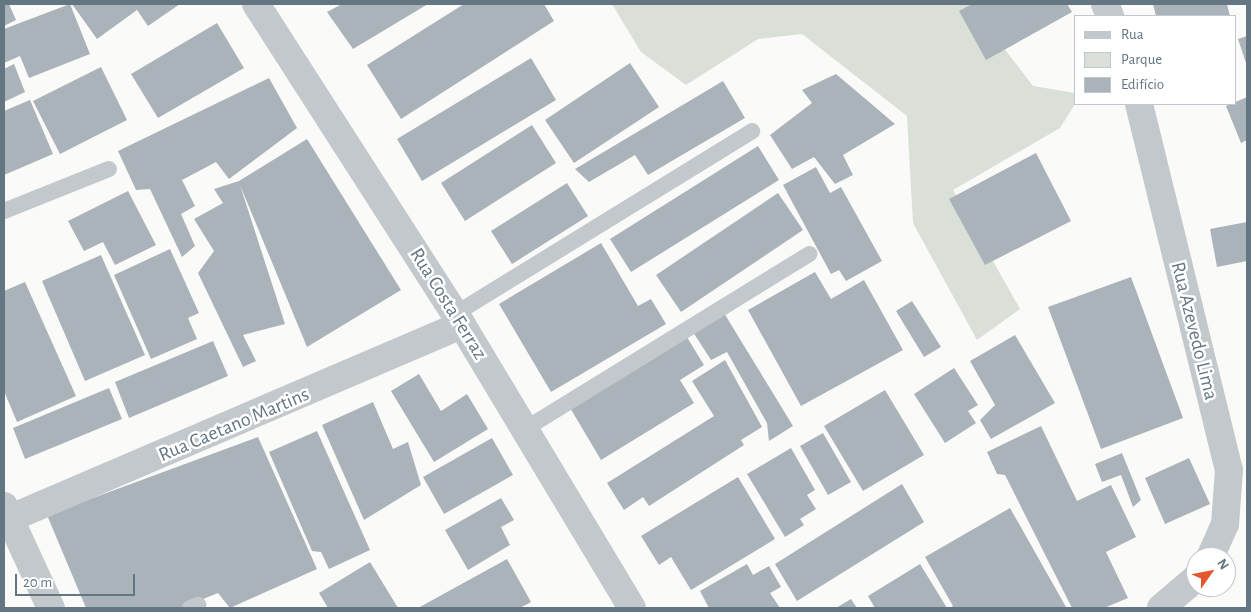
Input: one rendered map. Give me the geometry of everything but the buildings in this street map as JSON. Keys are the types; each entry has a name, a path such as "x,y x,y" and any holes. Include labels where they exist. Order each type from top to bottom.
{"street":[{"name":"Rua Costa Ferraz","path":"256,4 459,320 632,608"},
{"name":"Rua Azevedo Lima","path":"1139,105 1229,470 1225,524 1215,547"},
{"name":"Rua Caetano Martins","path":"6,515 459,320"},
{"path":"6,515 51,608"},
{"path":"1161,608 1186,587"}],"lane":[{"path":"459,320 752,131"},
{"path":"4,211 108,169"},
{"path":"525,429 809,254"}],"green space":[{"path":"612,4 970,4 1033,86 1074,93 1074,105 1060,128 953,190 1020,309 977,340 913,223 907,116 802,34 758,39 686,85 641,52"}]}
